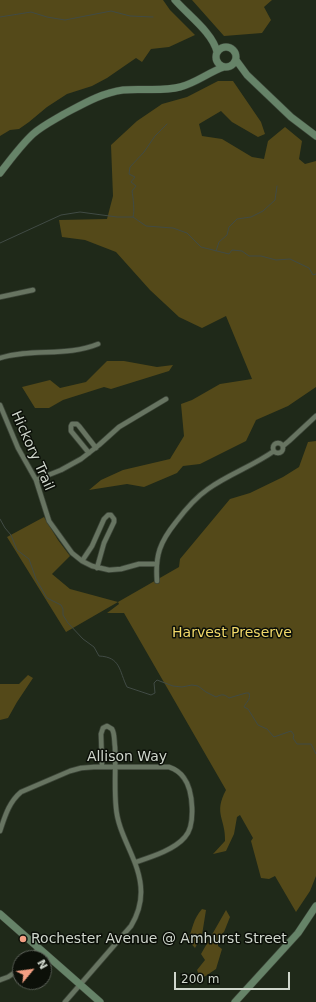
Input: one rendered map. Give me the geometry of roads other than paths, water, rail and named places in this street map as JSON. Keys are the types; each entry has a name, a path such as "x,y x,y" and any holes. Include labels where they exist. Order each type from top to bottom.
{"main road":[{"path":"175,0 205,30 234,51 236,60 242,70 292,117 316,136"},
{"path":"205,30 215,45 218,64 252,80"},
{"path":"199,79 208,71 222,48 228,47"},
{"path":"0,173 35,132 48,123 95,97 114,91 171,89 188,85 225,67 231,66 236,60"},
{"path":"235,1002 298,933 316,906"},
{"path":"0,914 100,1002"}],"street":[{"path":"0,297 33,290"},
{"path":"0,358 14,355 79,350 98,344"},
{"path":"36,480 73,464 96,448 119,426 166,399"},
{"name":"Hickory Trail","path":"0,405 18,448 36,480 49,521 72,553 82,561 98,568 108,570 116,570 139,564 156,564"},
{"path":"157,580 156,564 159,548 164,536 196,498 215,484 274,451 276,444 283,446 316,416"},
{"path":"89,453 71,431 70,426 72,424 77,424 79,426 96,448"},
{"path":"82,561 92,546 104,519 108,515 111,515 114,522 104,543 98,568"},
{"path":"64,1002 123,936 135,920 140,903 140,877 136,862 127,843 117,814 116,766 113,731 107,726 103,728 101,734 102,767"},
{"name":"Allison Way","path":"0,830 7,809 15,797 21,792 70,771 81,768 116,766 169,766 182,775 188,787 192,812 190,830 185,837 165,851 136,862"},
{"path":"0,980 12,974"}],"waterway":[{"path":"0,17 31,12 47,17 65,20 111,11 130,16 153,17"},
{"path":"133,217 134,208 132,191 136,186 131,182 135,177 129,174 130,167 144,152 155,136 167,124"},
{"path":"216,251 219,242 227,235 229,227 237,219 251,217 263,211 275,200 277,186"},
{"path":"0,243 61,215 80,212 117,217 133,217 146,226 173,228 187,233 201,247 229,254 232,250 242,251 249,256 261,256 276,260 290,259 309,268 313,275 316,274"},
{"path":"0,519 11,535 17,550 29,559 36,579 47,598 61,605 63,615 68,623 83,639 94,647 99,656 112,659 115,662 127,687 151,695 155,693 154,683 157,680 173,686 198,686 216,697 223,695 229,698 249,693 249,699 244,707 248,709 258,725 267,729 274,737 291,731 297,744 311,744 316,754"}],"place":[{"name":"Rochester Avenue @ Amhurst Street","path":"23,939"}],"park label":[{"name":"Harvest Preserve","path":"232,633"}]}
